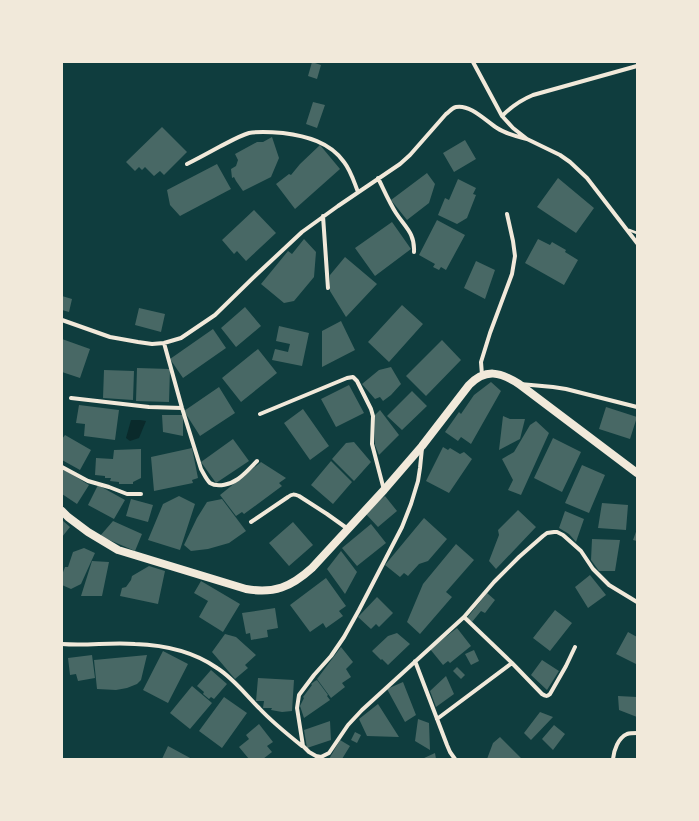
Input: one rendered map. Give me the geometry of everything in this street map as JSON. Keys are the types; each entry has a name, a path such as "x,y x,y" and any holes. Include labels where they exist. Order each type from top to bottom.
{"main road":[{"path":"62,511 88,532 118,550 246,589 256,591 274,590 299,579 312,568 348,530 422,446 469,385 482,375 496,373 519,384 637,472"}],"street":[{"path":"473,62 502,116 513,128 527,139"},
{"path":"502,116 514,105 533,95 637,66"},
{"path":"62,320 110,337 124,340 152,344 164,343 181,338 215,315 302,232 378,178 391,171 410,155 446,114 455,107 468,109 501,130 527,139 560,155 570,162 587,178 637,243"},
{"path":"187,164 228,142 250,133 263,132 288,134 311,138 335,151 348,167 358,192"},
{"path":"378,178 396,214 409,230 413,239 414,252"},
{"path":"482,375 481,362 512,274 515,256 507,214"},
{"path":"323,216 328,288"},
{"path":"164,343 201,469 211,483 220,485 233,482 243,475 257,461"},
{"path":"260,414 347,378 353,377 357,381 373,416 372,444 384,490"},
{"path":"519,384 566,389 637,407"},
{"path":"71,398 149,407 182,408"},
{"path":"303,746 297,708 299,695 331,656 347,633 402,527 418,480 422,446"},
{"path":"62,466 88,481 127,494 141,494"},
{"path":"251,522 294,494 327,514 348,530"},
{"path":"62,644 135,644 174,649 189,653 218,668 280,728 312,755 321,757 332,749 354,718 464,617 494,582 519,557 547,533 557,532 563,535 581,551 593,568 609,585 637,602"},
{"path":"464,617 545,696 550,694 575,647"},
{"path":"415,661 447,745 455,759"},
{"path":"437,719 512,663"},
{"path":"613,759 614,750 622,738 629,734 637,733"}],"lane":[{"path":"626,230 637,233"}],"water":[{"path":"131,420 146,421 139,438 130,441 126,438"}],"building":[{"path":"312,62 321,65 317,79 308,76"},
{"path":"313,102 325,105 317,128 306,124"},
{"path":"162,127 187,152 164,175 160,171 154,176 145,167 142,170 139,167 135,171 126,162"},
{"path":"272,137 279,158 271,177 243,191 234,177 232,178 231,169 236,166 238,160 235,154 257,142 263,142"},
{"path":"465,140 476,159 454,172 443,153"},
{"path":"320,145 340,169 295,209 276,184 289,174 291,175"},
{"path":"217,164 231,189 180,216 170,205 167,190"},
{"path":"427,173 435,184 429,203 407,220 391,200"},
{"path":"558,178 594,208 576,233 537,207"},
{"path":"458,179 476,188 473,194 476,195 467,218 457,224 438,215 445,198 449,200"},
{"path":"254,210 276,233 246,261 237,251 234,254 222,240"},
{"path":"437,220 465,235 446,270 441,267 439,270 433,267 435,264 419,255"},
{"path":"392,222 411,249 375,276 355,248"},
{"path":"304,239 316,252 314,277 294,301 284,303 261,284 288,251 292,254"},
{"path":"538,239 550,245 552,242 566,250 565,252 578,260 564,285 525,263"},
{"path":"345,257 377,284 346,317 330,291 330,275"},
{"path":"476,261 495,270 485,299 464,288"},
{"path":"62,296 72,299 69,312 62,310"},
{"path":"402,305 423,324 389,362 368,342"},
{"path":"245,307 261,326 236,347 221,328"},
{"path":"139,308 165,314 161,332 135,325"},
{"path":"341,321 355,350 322,367 322,331"},
{"path":"279,326 309,333 302,366 272,360 275,349 288,352 290,344 276,341"},
{"path":"213,329 226,348 183,378 170,359"},
{"path":"62,339 90,349 80,378 62,372"},
{"path":"442,340 461,360 426,396 406,376"},
{"path":"258,349 277,373 241,402 222,378"},
{"path":"391,367 401,384 383,401 380,397 375,399 362,384 379,370"},
{"path":"137,368 170,369 169,402 136,401"},
{"path":"104,370 134,371 133,400 103,398"},
{"path":"491,382 501,391 471,444 461,437 458,441 445,432 459,412 461,414 474,395"},
{"path":"349,385 364,413 336,427 321,399"},
{"path":"219,387 235,413 200,436 184,411"},
{"path":"412,391 427,406 402,430 387,416"},
{"path":"79,405 119,410 115,440 84,436 85,424 76,423"},
{"path":"606,407 637,417 630,439 599,429"},
{"path":"303,409 329,446 310,460 284,423"},
{"path":"380,410 399,435 379,455 375,445 375,415"},
{"path":"162,415 183,415 183,436 163,432"},
{"path":"503,416 510,419 525,419 520,439 499,450"},
{"path":"536,421 549,433 521,495 508,490 513,480 502,459 514,452 530,425"},
{"path":"65,435 91,450 80,470 62,460 62,439"},
{"path":"553,438 581,452 562,492 534,478"},
{"path":"233,439 249,461 216,483 201,462"},
{"path":"354,442 371,462 354,481 332,459 346,443"},
{"path":"443,447 448,450 450,448 460,454 464,452 472,459 449,493 426,481"},
{"path":"192,448 198,478 192,480 193,483 154,491 151,457"},
{"path":"141,449 141,478 133,482 133,484 119,484 119,482 110,481 111,478 95,475 96,458 113,459 114,450"},
{"path":"331,461 352,482 333,504 311,485"},
{"path":"261,462 286,478 279,483 282,486 244,514 242,512 236,516 220,495"},
{"path":"582,465 605,475 589,513 565,503"},
{"path":"62,468 89,485 77,504 62,494"},
{"path":"98,485 125,500 114,519 88,505"},
{"path":"179,496 195,504 180,550 148,540 163,504"},
{"path":"385,496 397,511 378,527 365,513"},
{"path":"131,499 153,505 148,522 126,516"},
{"path":"222,499 246,531 229,543 208,549 191,551 184,545 197,518 207,502"},
{"path":"602,503 628,505 626,530 598,528"},
{"path":"518,510 536,527 496,569 489,561 499,535 498,530"},
{"path":"565,511 584,519 576,542 569,534 559,528"},
{"path":"424,518 447,539 428,561 419,564 408,576 404,573 400,577 385,565"},
{"path":"62,520 70,527 62,537"},
{"path":"113,521 142,534 135,551 100,536"},
{"path":"293,522 313,545 289,566 269,543"},
{"path":"371,524 386,543 357,566 342,548"},
{"path":"637,529 637,541 633,540"},
{"path":"592,539 620,540 615,571 599,571 591,560"},
{"path":"456,544 474,560 446,592 452,597 420,634 407,622 423,584"},
{"path":"84,548 95,553 81,584 71,589 62,585 62,575 65,567 68,567 73,552"},
{"path":"341,551 357,572 345,594 327,569"},
{"path":"92,561 109,562 102,596 81,596"},
{"path":"149,566 165,571 158,604 120,596 122,588 126,587 132,576"},
{"path":"590,575 606,595 588,608 575,587"},
{"path":"326,578 346,606 339,611 343,616 326,628 323,623 310,632 290,605"},
{"path":"201,581 240,604 223,632 199,617 208,601 194,593"},
{"path":"487,593 495,600 485,613 481,611 472,622 467,618"},
{"path":"377,597 393,613 379,627 376,624 371,629 358,617"},
{"path":"275,608 278,628 267,630 268,637 251,640 250,633 246,634 242,613"},
{"path":"555,610 572,623 550,651 533,638"},
{"path":"457,628 471,646 450,663 448,661 443,665 430,649"},
{"path":"628,632 637,637 636,664 616,654"},
{"path":"397,633 410,644 388,665 372,651 388,636"},
{"path":"225,634 236,637 256,655 245,665 248,668 235,679 212,652"},
{"path":"341,647 353,662 346,669 351,677 342,683 345,687 331,698 317,679"},
{"path":"474,650 479,661 471,665 465,654"},
{"path":"163,651 188,664 168,703 143,690"},
{"path":"92,655 95,678 78,681 76,674 70,675 68,658"},
{"path":"147,655 141,680 137,684 116,690 97,689 94,660"},
{"path":"542,660 559,671 547,690 531,675"},
{"path":"457,667 465,675 461,679 453,671"},
{"path":"211,670 227,684 214,699 211,697 209,699 197,686"},
{"path":"446,676 454,694 436,707 430,691"},
{"path":"258,678 294,680 292,711 282,712 271,710 272,708 263,708 264,701 256,701"},
{"path":"317,680 330,700 304,718 300,706 304,698 303,697 312,685 311,684"},
{"path":"403,682 416,715 405,722 387,689"},
{"path":"192,686 212,703 190,729 170,713"},
{"path":"618,696 637,697 637,717 619,710"},
{"path":"224,697 247,713 222,748 199,731"},
{"path":"378,704 399,737 367,736 359,719"},
{"path":"540,712 553,717 531,740 524,733"},
{"path":"418,719 429,723 430,750 415,741"},
{"path":"330,721 331,740 307,748 304,730"},
{"path":"259,724 273,742 267,746 272,752 263,759 249,759 239,747 249,739 246,735"},
{"path":"554,725 565,734 553,750 542,739"},
{"path":"355,732 361,735 357,743 351,740"},
{"path":"500,737 522,759 487,759 493,743"},
{"path":"340,740 350,746 342,759 329,759"},
{"path":"168,746 192,759 162,759"},
{"path":"435,753 436,759 422,759"}]}
